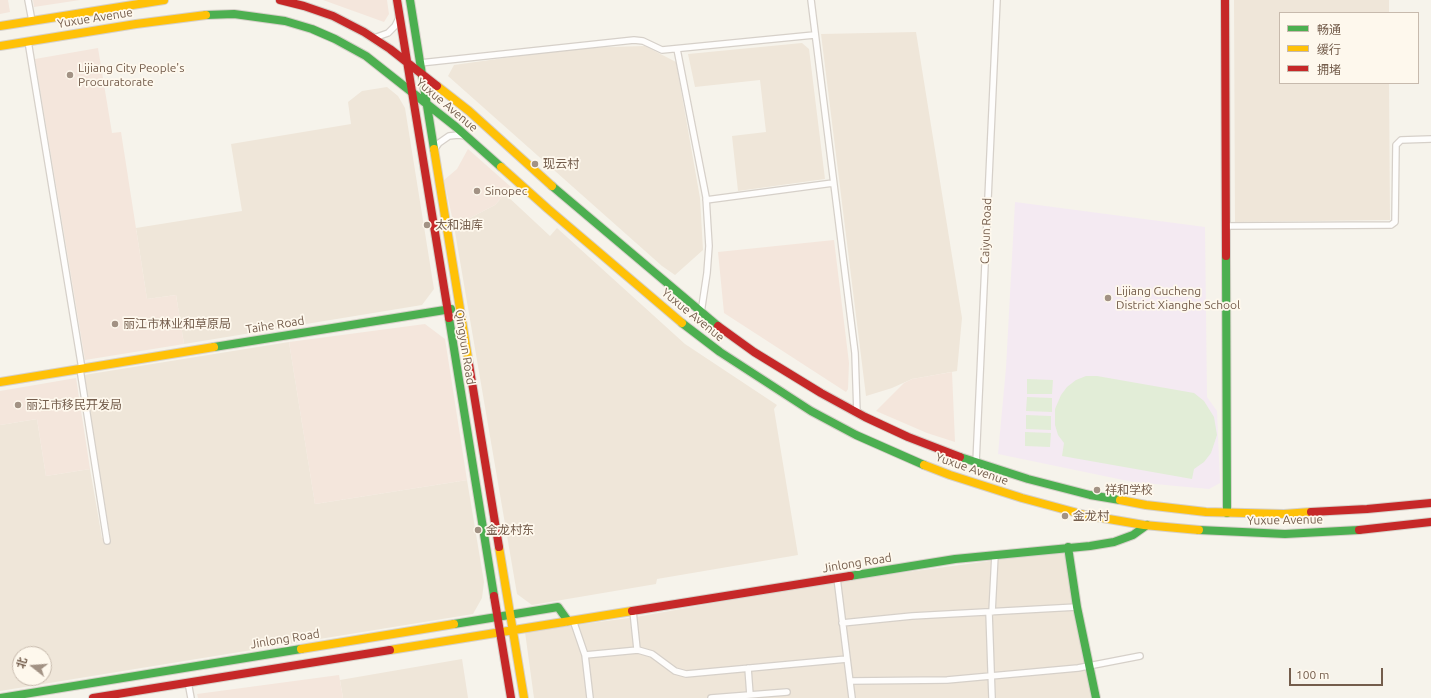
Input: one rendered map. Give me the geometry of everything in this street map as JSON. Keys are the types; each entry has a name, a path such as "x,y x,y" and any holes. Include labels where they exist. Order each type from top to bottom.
{"main road":[{"name":"Yuxue Avenue","path":"0,26 164,0"},
{"name":"Yuxue Avenue","path":"280,0 333,16 374,38 422,73 701,313 737,340 776,366 857,413 908,437 976,463 1028,479 1109,499 1159,507 1227,513 1284,514 1431,502"},
{"name":"Qingyun Road","path":"397,0 511,698"},
{"name":"Qingyun Road","path":"410,0 524,698"},
{"path":"1225,0 1227,513"},
{"name":"Yuxue Avenue","path":"0,46 196,16 234,14 260,17 298,25 335,39 366,56 426,102 467,136 548,209 688,328 743,368 811,410 895,453 981,486 1066,510 1106,519 1148,525 1212,532 1285,534 1368,529 1431,522"},
{"name":"Taihe Road","path":"0,382 459,307"},
{"name":"Jinlong Road","path":"93,698 955,559 1114,542 1133,535 1148,525"},
{"path":"1068,548 1077,607 1096,698"},
{"name":"Jinlong Road","path":"0,698 558,607 570,621"}],"street":[{"path":"28,0 32,21"},
{"path":"811,0 814,35 855,353 857,413"},
{"name":"Caiyun Road","path":"976,463 997,0"},
{"path":"374,38 388,33 395,26 400,17"},
{"path":"420,63 634,40 643,41 662,50 814,35"},
{"path":"28,42 81,369 107,541"},
{"path":"677,49 706,200 709,246 707,273 701,313"},
{"path":"434,150 439,143 449,136 467,136"},
{"path":"1226,226 1391,225 1394,222 1396,145 1401,140 1431,139"},
{"path":"706,200 833,183"},
{"path":"992,698 990,612 995,555"},
{"path":"836,578 852,698"},
{"path":"842,623 912,616 1077,607"},
{"path":"633,611 637,650"},
{"path":"570,621 585,655 590,698"},
{"path":"585,655 637,650 652,654 675,671 682,674 847,659"},
{"path":"850,681 947,680 1078,668 1140,656"},
{"path":"748,668 750,695"},
{"path":"188,682 191,698"},
{"path":"711,698 786,692"}],"shaded area":[{"path":"0,0 8,0 10,12 0,14"},
{"path":"33,0 80,0 34,7"},
{"path":"323,0 387,0 389,14 384,22"},
{"path":"1234,0 1389,0 1389,12 1279,12 1279,84 1389,84 1390,220 1235,222"},
{"path":"916,32 962,318 957,371 912,379 892,388 866,396 821,34"},
{"path":"802,43 809,49 825,179 738,191 732,136 766,132 760,80 695,87 688,54"},
{"path":"645,46 676,62 700,198 703,250 675,275 662,266 448,76 454,65 576,48"},
{"path":"98,48 112,133 121,132 147,299 176,295 184,344 85,360 35,59"},
{"path":"387,87 398,96 405,108 434,289 422,305 184,344 176,295 147,299 136,228 242,211 231,144 351,124 348,102 362,91"},
{"name":"Sinopec","path":"468,149 511,187 495,205 454,226 444,180 457,169"},
{"path":"505,194 550,236 557,228 685,344 777,405 774,409 798,555 657,579 656,584 532,605 517,594 454,226 495,205"},
{"name":"Lijiang Gucheng District Xianghe School","path":"1015,202 1205,227 1207,397 1217,411 1220,483 1209,489 1133,482 998,454 1006,368"},
{"path":"834,240 849,363 848,389 846,392 724,313 718,252"},
{"path":"425,324 445,339 467,480 315,504 289,342"},
{"path":"289,342 315,504 467,480 484,582 482,598 473,614 52,683 52,646 12,646 12,686 31,686 0,691 0,425 37,419 46,476 90,469 102,538 110,537 84,375"},
{"path":"952,372 955,442 927,433 876,411 904,383 912,379"},
{"path":"76,378 90,469 46,476 37,419 0,425 0,391"},
{"path":"1065,551 1094,698 534,698 525,632 636,617 833,582"},
{"path":"462,659 468,698 343,698 340,680"},
{"path":"339,675 343,698 198,698 197,694"}],"green space":[{"path":"1086,376 1097,376 1194,393 1204,401 1214,417 1217,435 1211,453 1204,462 1194,469 1192,479 1062,456 1064,443 1058,435 1055,425 1055,409 1061,395 1067,387 1076,380"},
{"path":"1027,379 1053,380 1052,394 1027,394"},
{"path":"1027,397 1052,398 1052,412 1026,411"},
{"path":"1026,415 1051,416 1051,430 1026,429"},
{"path":"1025,432 1051,433 1050,447 1025,446"}],"traffic: fast":[{"path":"410,0 434,149"},
{"path":"206,15 234,14 285,21 312,29 335,39 366,56 456,127 501,167"},
{"path":"552,186 718,326"},
{"path":"1226,256 1227,513"},
{"path":"214,347 451,309"},
{"path":"449,318 494,596"},
{"path":"682,323 720,352 811,411 856,435 924,465"},
{"path":"960,457 1028,479 1090,495 1120,500"},
{"path":"850,576 955,559 1090,546 1114,542 1133,535 1147,525"},
{"path":"1199,530 1285,534 1359,530"},
{"path":"1068,547 1077,607 1096,698"},
{"path":"454,624 558,607 568,621"},
{"path":"0,698 301,649"}],"traffic: slow":[{"path":"0,26 164,0"},
{"path":"0,46 136,24 206,15"},
{"path":"437,86 469,111 552,186"},
{"path":"434,149 469,364"},
{"path":"501,167 682,323"},
{"path":"0,382 214,347"},
{"path":"924,465 1022,498 1085,515 1144,525 1199,530"},
{"path":"1120,500 1146,505 1206,512 1284,514 1311,512"},
{"path":"499,547 524,698"},
{"path":"390,650 632,611"},
{"path":"301,649 454,624"}],"traffic: jam":[{"path":"280,0 333,16 364,32 390,49 437,86"},
{"path":"397,0 449,318"},
{"path":"1225,0 1226,256"},
{"path":"718,326 754,352 821,393 865,417 908,437 960,457"},
{"path":"469,364 499,547"},
{"path":"1311,512 1431,503"},
{"path":"1359,530 1431,522"},
{"path":"632,611 850,576"},
{"path":"494,596 511,698"},
{"path":"93,698 390,650"}],"place":[{"name":"Lijiang City People's Procuratorate","path":"70,75"},
{"name":"现云村","path":"535,164"},
{"name":"Sinopec","path":"477,191"},
{"name":"太和油库","path":"427,225"},
{"name":"Lijiang Gucheng District Xianghe School","path":"1108,298"},
{"name":"丽江市林业和草原局","path":"115,324"},
{"name":"丽江市移民开发局","path":"18,405"},
{"name":"祥和学校","path":"1097,490"},
{"name":"金龙村","path":"1065,516"},
{"name":"金龙村东","path":"478,530"}]}
